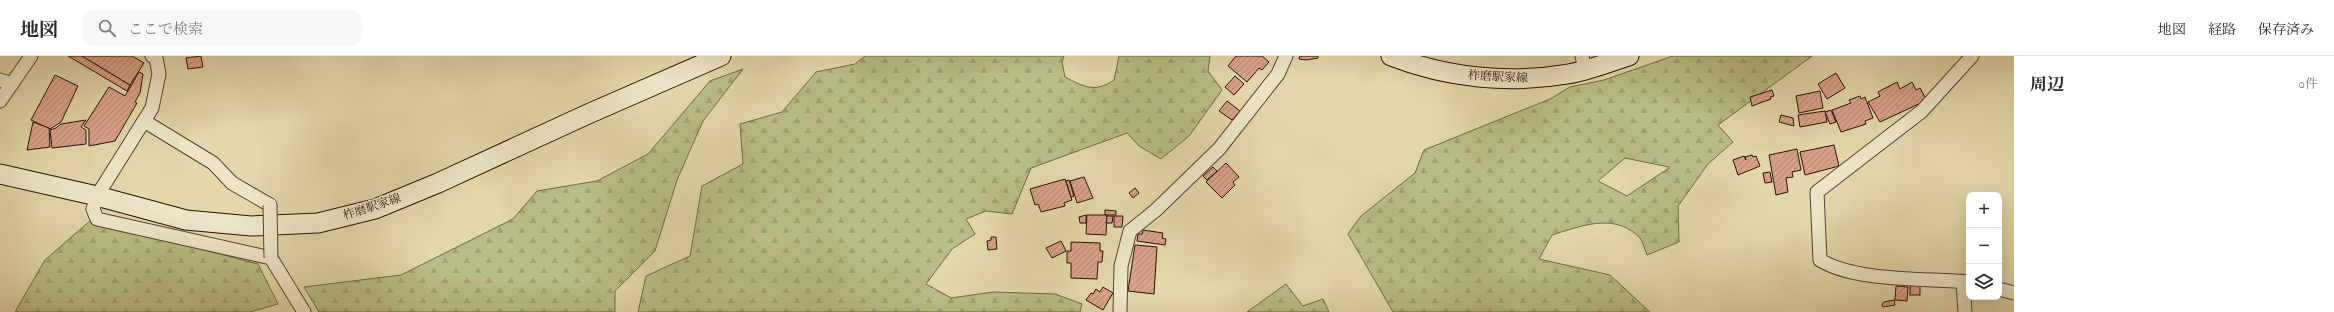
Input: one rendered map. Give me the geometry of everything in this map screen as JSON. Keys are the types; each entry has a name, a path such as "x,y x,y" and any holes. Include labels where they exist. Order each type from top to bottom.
{"main road":[{"name":"柞磨駅家線","path":"1,176 97,196 186,220 251,226 318,223 375,208 431,186 690,68 721,56"},
{"name":"柞磨駅家線","path":"1391,56 1465,76 1522,80 1569,74 1584,63 1629,56"}],"street":[{"path":"0,101 6,82 30,56"},
{"path":"1120,312 1121,266 1130,231 1156,210 1219,148 1278,74 1286,56"},
{"path":"1965,312 1966,282 1857,274 1830,266 1820,260 1817,192 1922,111 1972,56"},
{"path":"157,57 159,74 152,108 97,196 93,209 97,219 270,258"},
{"path":"144,121 213,163 232,183 270,205 270,258 304,312"},
{"path":"2002,290 2014,293"}],"green space":[{"path":"865,56 1064,56 1062,62 1065,77 1084,86 1095,87 1107,84 1114,80 1119,56 1210,56 1208,71 1222,90 1189,136 1161,159 1139,146 1127,133 1031,168 1012,214 986,211 966,219 975,234 952,249 926,284 951,298 993,292 1055,294 1082,304 1080,312 638,312 646,276 690,256 702,186 743,164 740,124 782,112 816,72 855,64"},
{"path":"1673,56 1812,56 1718,125 1733,142 1708,164 1678,206 1679,242 1647,255 1640,238 1630,230 1620,225 1609,223 1586,225 1552,235 1539,259 1610,275 1650,312 1393,312 1348,234 1361,216 1415,173 1424,150 1550,99 1570,87 1604,80","holes":["1625,158 1669,167 1627,196 1598,181"]},
{"path":"743,69 703,121 677,180 655,251 615,291 615,312 319,312 304,287 401,275 513,219 537,191 597,181 648,154 710,81"},
{"path":"91,220 258,264 278,304 250,312 15,312 45,260"},
{"path":"1286,284 1303,306 1323,299 1329,312 1247,312"}],"building":[{"path":"68,56 82,56 130,85 127,91"},
{"path":"82,56 132,56 144,63 130,85"},
{"path":"201,56 203,67 188,69 186,58"},
{"path":"1236,56 1262,56 1269,62 1262,70 1259,68 1247,82 1228,66"},
{"path":"1300,56 1318,56 1318,58 1306,60 1299,59"},
{"path":"139,72 143,74 140,93 135,102 137,103 115,141 89,146 89,129 84,126 109,87 125,96"},
{"path":"1836,73 1845,88 1827,99 1818,84"},
{"path":"55,75 78,86 61,122 50,129 31,120"},
{"path":"1235,76 1244,84 1234,95 1225,87"},
{"path":"1897,82 1900,89 1912,82 1916,90 1920,88 1926,99 1922,101 1923,102 1880,122 1868,102 1880,96 1878,92"},
{"path":"1772,90 1774,96 1770,97 1771,99 1752,106 1750,97"},
{"path":"1820,91 1823,108 1799,113 1796,96"},
{"path":"1860,96 1861,99 1865,97 1873,118 1865,121 1866,124 1841,132 1832,110 1851,103 1849,100"},
{"path":"1227,101 1240,111 1232,120 1219,111"},
{"path":"1831,110 1836,122 1830,124 1825,112"},
{"path":"1825,111 1827,122 1800,127 1798,115"},
{"path":"1781,115 1793,118 1794,126 1779,122"},
{"path":"86,120 81,127 86,130 86,144 52,148 50,130 61,124"},
{"path":"33,122 49,128 50,147 27,150"},
{"path":"1834,145 1839,166 1805,175 1800,152"},
{"path":"1797,149 1801,170 1792,172 1793,177 1786,178 1788,192 1776,195 1769,155"},
{"path":"1752,155 1753,157 1756,156 1760,166 1738,175 1733,160 1744,156 1746,160 1745,157"},
{"path":"1226,163 1239,177 1233,182 1235,185 1222,198 1206,182"},
{"path":"1213,167 1217,171 1207,180 1203,176"},
{"path":"1770,172 1772,182 1765,183 1763,173"},
{"path":"1084,177 1093,198 1077,203 1070,181"},
{"path":"1065,179 1072,200 1064,203 1065,206 1041,212 1038,204 1035,205 1030,189"},
{"path":"1069,180 1074,196 1071,197 1066,181"},
{"path":"1135,188 1139,193 1133,198 1129,193"},
{"path":"1105,210 1116,211 1116,215 1105,215"},
{"path":"1086,215 1086,223 1080,223 1079,217"},
{"path":"1087,215 1107,215 1106,235 1086,234"},
{"path":"1107,216 1113,216 1112,223 1106,223"},
{"path":"1114,216 1123,216 1122,227 1114,227"},
{"path":"1143,230 1163,233 1162,238 1166,239 1165,245 1137,241 1138,234 1142,234"},
{"path":"991,237 996,237 997,249 988,250 987,241 991,240"},
{"path":"1061,241 1066,251 1052,258 1046,248"},
{"path":"1071,242 1100,243 1100,251 1103,251 1102,262 1098,262 1097,279 1071,278 1071,263 1067,263 1067,251 1071,251"},
{"path":"1135,245 1157,247 1154,294 1128,291"},
{"path":"1910,284 1920,284 1920,295 1910,295"},
{"path":"1896,286 1908,287 1907,301 1895,300"},
{"path":"1103,287 1113,293 1103,310 1086,300 1096,289 1100,292"},
{"path":"1894,300 1895,305 1883,307 1882,304 1884,302"}]}
